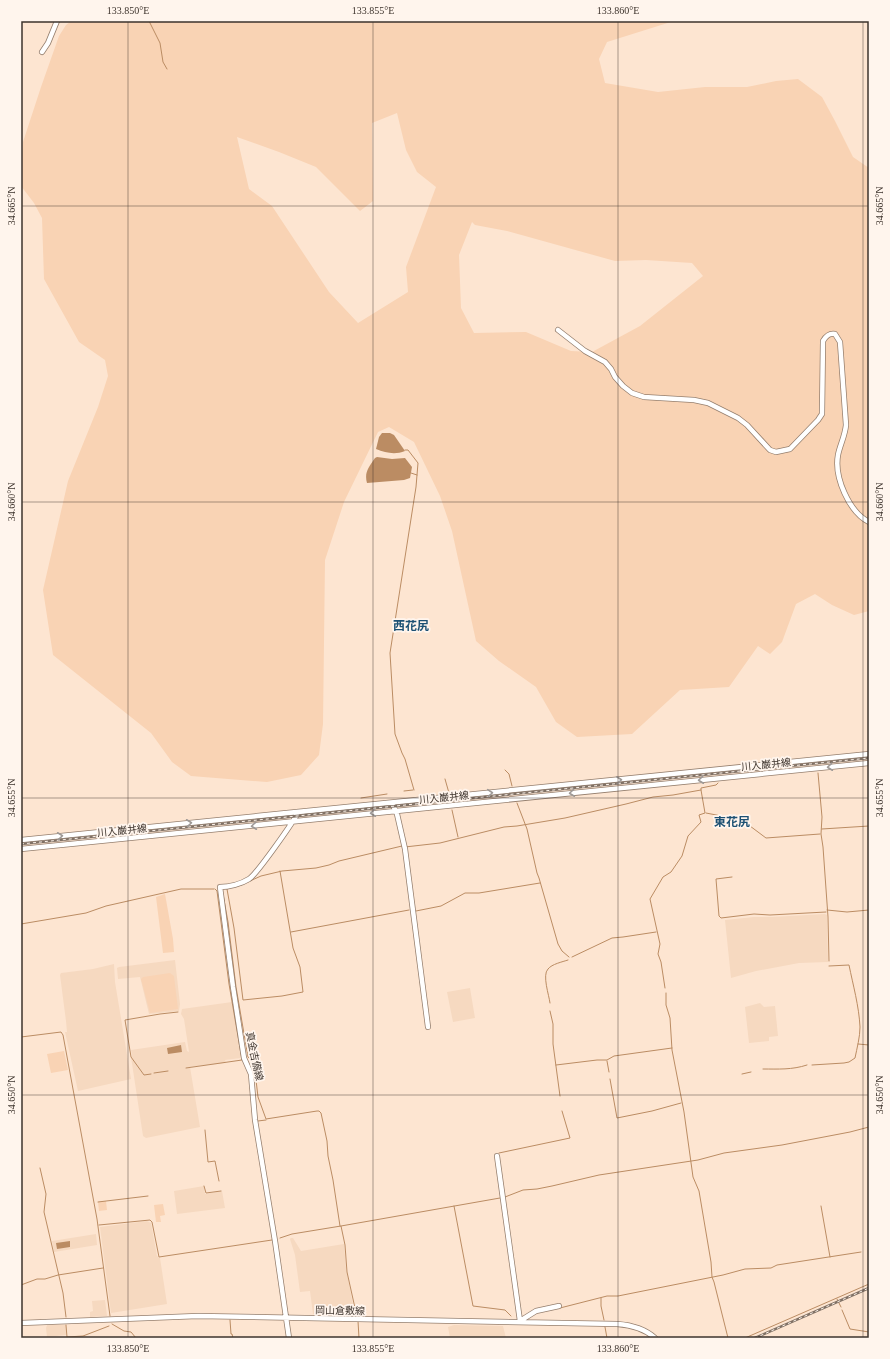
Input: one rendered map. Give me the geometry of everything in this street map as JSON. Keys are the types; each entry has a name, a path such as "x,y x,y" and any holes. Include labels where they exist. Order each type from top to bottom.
{"main road":[{"path":"42,52 48,43 57,21"},
{"path":"558,330 585,350 605,362 611,369 615,378 632,393 644,397 694,400 708,403 738,418 747,425 770,450 776,452 790,449 822,414 822,341 831,333 835,334 840,342 846,425 845,434 838,456 838,473 845,494 851,504 857,513 869,522"},
{"name":"川入巌井線","path":"21,840 869,754"},
{"name":"川入巌井線","path":"21,849 869,763"},
{"path":"392,802 396,811 405,847 428,1027"},
{"name":"真金吉備線","path":"286,1317 255,1120 251,1074 244,1058 233,987 220,887 234,885 251,878 293,822 298,812"},
{"path":"497,1156 520,1321 536,1311 559,1306"},
{"name":"岡山倉敷線","path":"21,1323 198,1316 624,1324 639,1328 655,1338"},
{"path":"286,1317 289,1338"}],"shaded area":[{"path":"71,21 674,21 607,42 599,59 605,83 658,92 705,87 747,87 776,81 798,79 822,97 853,157 869,168 869,611 854,615 832,605 815,594 796,604 782,642 770,654 758,646 729,687 680,690 632,734 577,737 556,722 536,687 499,661 476,641 452,531 440,496 414,442 389,427 378,432 344,502 325,560 323,724 319,755 301,775 267,782 191,776 172,762 151,733 53,655 43,590 68,481 98,407 108,376 105,360 79,342 44,279 42,218 34,203 21,186 23,142 59,36 66,25","holes":["397,113 406,150 417,172 436,187 406,267 408,292 358,323 329,292 272,206 249,189 237,137 316,167 360,211 373,201 372,123","472,222 475,225 507,231 615,261 646,260 692,263 703,276 640,326 592,352 571,351 526,332 474,333 461,308 459,255"]},
{"path":"382,433 390,433 394,435 405,451 390,453 376,449 379,437"},
{"path":"377,457 392,459 405,458 412,467 410,478 404,480 367,483 366,476 368,470"},
{"path":"165,894 174,952 163,953 156,897"},
{"path":"827,915 828,962 799,963 756,971 731,978 725,920 754,917"},
{"path":"175,960 180,1004 179,1011 149,1014 140,977 118,979 117,968 119,967"},
{"path":"114,964 115,982 131,1079 78,1091 65,1032 67,1032 60,975 61,973 93,969"},
{"path":"170,973 174,976 178,1009 150,1013 141,979 143,977"},
{"path":"470,988 475,1018 453,1022 447,992"},
{"path":"232,1002 241,1058 225,1060 226,1063 190,1067 200,1127 146,1138 143,1136 131,1050 185,1042 187,1051 189,1052 184,1019 181,1014 182,1009"},
{"path":"760,1003 764,1007 775,1006 778,1036 769,1037 769,1041 749,1043 745,1007"},
{"path":"181,1045 182,1052 168,1054 167,1048"},
{"path":"64,1051 68,1070 51,1073 47,1054"},
{"path":"204,1186 205,1194 222,1191 225,1208 177,1214 174,1191"},
{"path":"106,1201 107,1210 99,1211 98,1202"},
{"path":"163,1204 165,1215 160,1216 161,1222 156,1222 154,1205"},
{"path":"147,1221 151,1223 157,1256 160,1258 167,1304 111,1313 100,1227"},
{"path":"96,1234 97,1245 54,1252 52,1241"},
{"path":"291,1238 293,1238 301,1251 344,1244 346,1268 355,1315 313,1314 310,1291 300,1292"},
{"path":"70,1241 70,1247 57,1249 56,1243"},
{"path":"105,1300 107,1316 90,1317 90,1312 93,1311 92,1301"},
{"path":"47,1325 66,1325 66,1335 47,1337"},
{"path":"454,1325 503,1326 506,1338 450,1338 448,1327"}],"waterway":[{"path":"149,21 160,43 163,62 167,69"},
{"path":"405,450 408,450 418,463 416,487 390,653 395,734 405,759 414,790"},
{"path":"411,473 417,475"},
{"path":"869,690 869,697"},
{"path":"505,770 509,774 512,786"},
{"path":"818,773 822,817 821,834 828,917 829,961"},
{"path":"445,779 449,793"},
{"path":"665,988 661,962 658,954 660,944 650,899 663,877 671,872 682,856 688,836 701,822 699,815 705,813 701,788 716,785 718,783"},
{"path":"404,791 413,790"},
{"path":"405,847 440,843 504,827 565,818 653,797 701,790"},
{"path":"361,798 387,794"},
{"path":"517,803 527,829 537,873 558,944 562,951 569,957"},
{"path":"452,810 458,837"},
{"path":"706,813 742,820 766,838 820,834"},
{"path":"822,829 869,826"},
{"path":"241,885 261,876 282,871 316,868 402,846"},
{"path":"227,889 234,928 243,1000 303,992 300,967 293,948 280,871"},
{"path":"732,877 716,879 719,916 721,918 754,914 770,915 826,912"},
{"path":"416,911 441,906 465,893 479,893 540,883"},
{"path":"21,924 86,913 106,906 181,889 214,889"},
{"path":"186,1068 242,1060 229,984 217,891 215,889"},
{"path":"223,894 236,987 248,1057 254,1063 258,1097 266,1119 317,1111 321,1113 327,1141 328,1156 340,1226"},
{"path":"291,932 409,910"},
{"path":"827,910 847,912 869,910"},
{"path":"572,957 612,938 656,932"},
{"path":"550,1003 546,972 557,963 568,960"},
{"path":"812,1065 849,1062 855,1058 859,1039 860,1027 856,996 849,965 829,966"},
{"path":"666,993 666,1005 670,1018 672,1050 684,1112 693,1177 699,1191 711,1262 712,1277 728,1338"},
{"path":"550,1011 553,1024 553,1044 560,1096"},
{"path":"151,1074 144,1075 131,1057 125,1020 178,1012"},
{"path":"21,1037 61,1032 63,1035 97,1219 110,1316"},
{"path":"858,1044 869,1045"},
{"path":"556,1065 607,1060 614,1056 672,1048"},
{"path":"607,1061 609,1072"},
{"path":"763,1069 780,1069 807,1065"},
{"path":"154,1073 168,1071"},
{"path":"742,1074 751,1072"},
{"path":"610,1079 617,1118 681,1103"},
{"path":"499,1153 570,1138 562,1111"},
{"path":"258,1121 266,1120"},
{"path":"505,1197 523,1190 537,1189 599,1175 698,1160 724,1153 782,1145 869,1127"},
{"path":"205,1130 208,1162 215,1161 219,1181"},
{"path":"40,1168 46,1194 44,1212 63,1293 66,1317"},
{"path":"204,1186 206,1193 221,1191"},
{"path":"98,1202 148,1196"},
{"path":"341,1226 500,1198"},
{"path":"454,1206 473,1306 505,1310 511,1316"},
{"path":"821,1206 830,1257"},
{"path":"99,1225 150,1220 152,1222 159,1257 272,1240"},
{"path":"280,1238 292,1234 341,1226 345,1245 347,1272 357,1317"},
{"path":"560,1308 607,1296 618,1296 723,1275 745,1269 771,1268 777,1265 861,1252"},
{"path":"21,1285 37,1279 45,1279 58,1275 103,1268"},
{"path":"745,1338 869,1284"},
{"path":"601,1298 604,1320"},
{"path":"837,1299 841,1307"},
{"path":"842,1310 850,1329 869,1332"},
{"path":"230,1320 231,1334 233,1338"},
{"path":"358,1321 359,1338"},
{"path":"112,1324 124,1331 131,1332 136,1338"},
{"path":"66,1325 67,1337 83,1336 109,1326"},
{"path":"605,1327 607,1338"}],"railway":[{"path":"21,844 869,758"},
{"path":"755,1338 869,1288"}],"district":[{"name":"西花尻","path":"411,626"},
{"name":"東花尻","path":"732,822"}]}
